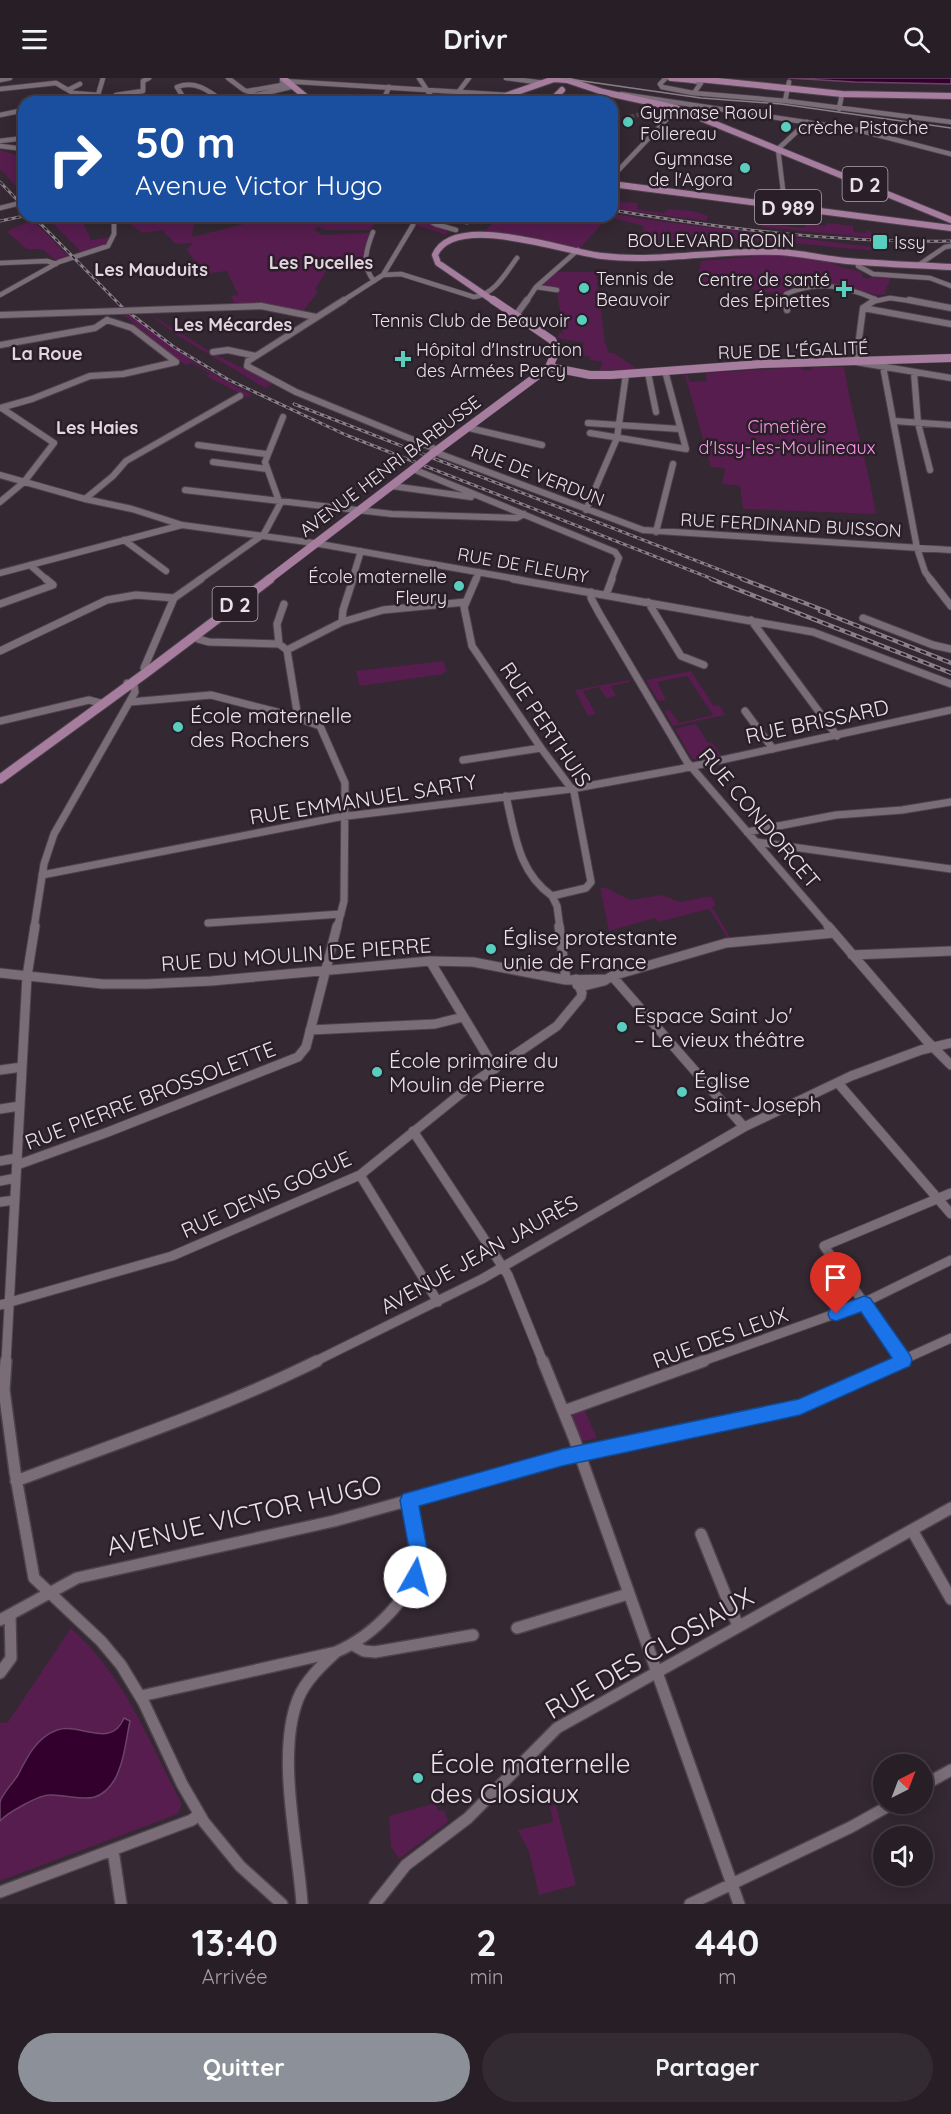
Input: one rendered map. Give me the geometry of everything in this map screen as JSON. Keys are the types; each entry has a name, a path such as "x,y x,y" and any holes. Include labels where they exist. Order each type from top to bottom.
{"main road":[{"path":"556,96 565,88 589,78"},
{"path":"671,78 842,94 951,95"},
{"path":"555,79 565,88"},
{"path":"505,96 555,79 577,83"},
{"path":"287,81 304,96"},
{"name":"D 2","path":"577,83 707,120 951,220"},
{"name":"D 2","path":"565,88 605,96"},
{"name":"D 2","path":"618,99 680,111"},
{"name":"D 989","path":"618,185 951,228"},
{"name":"BOULEVARD RODIN","path":"485,295 442,269 432,260 431,254 434,248 451,238 475,234 493,235 614,256 657,257 779,252 858,262 951,267"},
{"path":"485,295 556,344 556,354 549,367"},
{"name":"RUE DE L'ÉGALITÉ","path":"549,367 590,375 637,374 761,364 856,362 884,365 951,358"},
{"name":"AVENUE HENRI BARBUSSE","path":"0,779 549,367"}],"street":[{"path":"0,80 10,78"},
{"path":"98,95 103,78"},
{"path":"115,96 143,91 143,81 150,78"},
{"path":"228,78 257,95 287,81"},
{"path":"419,78 431,96"},
{"path":"459,91 469,78"},
{"path":"506,78 544,82"},
{"path":"666,78 660,84 662,87 694,93 785,101 951,122"},
{"path":"689,79 701,83 694,93"},
{"path":"0,89 40,80 58,83 77,93 98,95"},
{"path":"182,96 177,87 190,80 200,83 216,96"},
{"path":"248,91 287,81 508,95"},
{"path":"785,101 789,82"},
{"path":"68,90 80,84"},
{"path":"385,96 389,87"},
{"path":"603,92 858,130 951,154"},
{"path":"839,109 842,94"},
{"path":"93,96 98,95"},
{"path":"0,115 18,111"},
{"path":"618,171 667,119 680,111"},
{"path":"785,207 778,149 807,122"},
{"path":"0,141 18,139"},
{"path":"0,146 18,148"},
{"path":"0,210 18,206"},
{"path":"0,295 56,264 98,251 111,242 114,222"},
{"path":"432,222 456,230"},
{"path":"213,352 228,350 256,356 383,275 413,225"},
{"path":"373,232 364,254 367,275 374,281"},
{"path":"920,264 945,247 951,246"},
{"path":"516,315 536,287 577,251"},
{"path":"383,275 401,274 474,297 490,293 517,258"},
{"path":"0,263 47,261 56,264"},
{"path":"858,262 858,267 869,274 930,278 951,286"},
{"path":"787,310 786,294 808,286 844,287 875,299"},
{"path":"536,287 557,290"},
{"path":"856,362 865,303 875,299 892,298 951,308"},
{"path":"0,315 261,306 316,317"},
{"path":"863,308 951,324"},
{"path":"107,311 107,320"},
{"path":"0,345 95,328 107,320"},
{"path":"1,408 90,376 123,374 176,363 132,328 107,320"},
{"name":"RUE DE VERDUN","path":"256,356 248,361 247,366 335,410 434,453 630,526"},
{"path":"951,378 914,373 884,365 917,548 925,572 951,606"},
{"path":"590,433 686,449 665,372"},
{"path":"648,373 656,412"},
{"path":"914,373 918,423 930,470"},
{"path":"586,510 617,438 626,374"},
{"path":"85,499 113,476 126,461 240,396"},
{"path":"0,502 24,482 54,443 50,436 20,422 1,408"},
{"path":"145,670 174,598 264,534 280,504 265,462 266,454 283,417"},
{"path":"894,421 951,424"},
{"path":"588,423 680,429"},
{"path":"469,428 542,445"},
{"path":"198,445 266,454"},
{"path":"213,462 267,469"},
{"path":"656,532 673,465"},
{"path":"415,468 618,555 606,595"},
{"name":"RUE DE FLEURY","path":"0,475 85,499 132,509 182,525 314,543 813,632 951,684"},
{"path":"392,486 486,499"},
{"path":"185,490 392,514 517,518 524,514"},
{"path":"0,573 182,525"},
{"name":"RUE FERDINAND BUISSON","path":"630,526 656,532 951,550"},
{"path":"124,540 166,571"},
{"path":"342,622 343,610 361,551"},
{"path":"0,604 53,585 30,565"},
{"path":"287,650 342,622 383,610 466,602 480,572"},
{"name":"RUE CONDORCET","path":"591,592 591,598 599,613 691,767 852,955 951,1065"},
{"path":"0,651 107,600 136,595 174,598"},
{"name":"RUE PERTHUIS","path":"466,602 464,608 472,646 571,789 577,804 591,882 586,888 552,896"},
{"path":"648,602 681,656 704,665"},
{"path":"279,644 277,624 284,604"},
{"path":"863,618 951,650"},
{"path":"752,620 752,624 837,736"},
{"path":"198,639 209,642 279,644 287,650 298,718"},
{"path":"128,684 134,685 135,692 54,834 46,852 42,874 27,976 15,1200 4,1303 4,1390 16,1481 34,1578 47,1593 110,1651 141,1696 200,1814 229,1856 282,1904"},
{"name":"RUE PIERRE BROSSOLETTE","path":"0,1161 17,1161 98,1136 298,1057 306,1047 344,901 344,780 323,729 317,724 298,718 211,695 130,702"},
{"path":"0,722 89,700 101,703"},
{"name":"RUE BRISSARD","path":"691,767 951,710"},
{"path":"745,711 773,749"},
{"path":"463,760 541,748"},
{"name":"RUE EMMANUEL SARTY","path":"42,874 345,816 571,789 691,767"},
{"path":"506,796 525,868 538,887 552,896 557,906 566,980"},
{"path":"747,832 836,814 902,810 951,802"},
{"path":"756,842 951,869"},
{"path":"208,923 341,914"},
{"path":"578,983 610,977 726,943 834,933"},
{"path":"852,955 951,951"},
{"path":"430,961 495,1069"},
{"name":"RUE DU MOULIN DE PIERRE","path":"0,973 102,984 147,984 211,981 430,961 479,963 578,983"},
{"path":"610,977 744,1128"},
{"name":"RUE DENIS GOGUE","path":"4,1303 171,1256 360,1175 413,1131 557,1026 581,997 578,983"},
{"path":"310,1030 435,1024 463,1017"},
{"name":"AVENUE JEAN JAURÈS","path":"16,1481 219,1406 278,1380 438,1302 744,1128 838,1083 893,1060 951,1043"},
{"path":"0,1070 22,1066"},
{"path":"838,1083 951,1214"},
{"path":"0,1110 20,1106"},
{"path":"413,1131 503,1266 580,1454 739,1904"},
{"path":"360,1175 438,1302"},
{"path":"0,1181 16,1178"},
{"path":"904,1360 824,1246 951,1193"},
{"path":"0,1202 15,1200"},
{"name":"RUE DES LEUX","path":"564,1411 864,1304 951,1260"},
{"name":"AVENUE VICTOR HUGO","path":"5,1618 77,1578 334,1521 501,1473 580,1454 800,1407 951,1338"},
{"path":"141,1696 336,1652 353,1646 402,1600 413,1582 419,1554 409,1500"},
{"name":"RUE DES CLOSIAUX","path":"375,1904 406,1864 468,1818 557,1728 951,1508"},
{"path":"912,1530 951,1599"},
{"path":"701,1534 738,1626"},
{"path":"517,1628 628,1594"},
{"path":"0,1673 11,1658 5,1618"},
{"path":"353,1646 375,1653 473,1635"},
{"path":"302,1904 290,1733 294,1710 310,1678 336,1652"},
{"path":"933,1780 951,1770"},
{"path":"0,1892 192,1820 200,1814"},
{"path":"690,1904 874,1814"},
{"path":"113,1850 121,1904"}],"green space":[{"path":"0,150 18,156 18,188 0,169"},
{"path":"618,202 638,203 637,209 664,213 668,209 693,211 708,216 706,221 618,209"},
{"path":"618,215 881,248 880,251 785,242 641,238 644,226 618,219"},
{"path":"775,220 776,225 804,228 808,220 815,221 814,225 825,226 828,223 853,226 853,232 866,233 867,230 874,234 874,238 762,227 762,223"},
{"path":"28,222 35,222 70,258 55,260 42,249 27,249 8,233 9,230"},
{"path":"52,222 83,222 91,240 111,237 105,245 83,254"},
{"path":"127,222 194,222 192,237 252,222 376,222 370,230 326,230 318,226 314,230 323,235 369,233 361,262 332,262 315,290 319,291 303,311 263,304 235,305 231,296 238,295 227,271 204,274 186,249 193,243 176,244 162,230 143,233"},
{"path":"405,222 447,222 447,235"},
{"path":"494,222 604,222 581,247 577,248 532,241 527,236 485,231"},
{"path":"767,255 824,261 857,270 862,273 862,277 868,279 872,277 891,278 885,292 887,294 875,295 836,284 810,283 779,294 757,291 735,281 701,283 697,281 701,261"},
{"name":"Tennis Club de Beauvoir","path":"556,272 596,272 605,343 609,353 614,353 637,369 599,371 603,362 578,355 584,343 557,338 559,333 563,333 557,290 543,285"},
{"path":"125,312 201,367 252,395 248,398 206,376 210,374 192,363 186,365 178,360 121,313"},
{"path":"147,312 214,354 274,383 265,388 175,334"},
{"name":"Cimetière d'Issy-les-Moulineaux","path":"800,367 802,370 811,370 812,367 844,367 876,514 743,509 740,486 722,484 725,468 711,467 685,375 687,374 690,382 707,381 705,373"},
{"path":"443,661 447,671 443,672 444,674 360,686 356,671"},
{"path":"691,671 714,706 719,705 725,715 673,726 664,711 670,710 679,723 713,715 687,676 657,682 666,700 658,701 646,680"},
{"path":"629,680 630,682 611,686 616,696 606,698 599,687 583,691 596,714 588,716 575,690"},
{"path":"696,724 708,743 712,742 721,755 698,760 692,759 675,729"},
{"path":"604,887 630,900 662,895 680,902 711,896 716,905 712,907 730,937 727,937 709,909 658,922 655,918 609,931 600,888"},
{"path":"575,1411 585,1411 597,1438 584,1441 580,1438 572,1417"},
{"path":"71,1628 107,1668 122,1689 182,1804 178,1814 0,1881 0,1723 8,1722"},
{"path":"436,1803 438,1811 444,1810 448,1822 399,1859 391,1847 389,1816"},
{"path":"556,1805 576,1885 539,1895 529,1852 518,1830 553,1822 550,1806"}],"shaded area":[{"path":"788,78 951,78 951,84 855,82"},
{"path":"124,1718 130,1721 121,1765 108,1789 101,1794 85,1798 44,1796 23,1805 0,1821 1,1799 33,1748 44,1737 66,1728 103,1734 118,1727"}],"tunnel":[{"path":"630,117 641,114"}],"tram line":[{"path":"562,78 701,98 781,104 951,128"}],"railway":[{"path":"0,182 18,201"},
{"path":"618,211 697,223 823,237 951,241"},
{"path":"0,221 18,217"},
{"path":"39,222 123,308 174,347 229,380 346,435 715,580"},
{"path":"294,404 746,580"},
{"path":"711,579 951,673"},
{"path":"742,579 828,612"},
{"path":"820,611 951,663"}],"place":[{"name":"Gymnase Raoul Follereau","path":"628,122"},
{"name":"crèche Pistache","path":"786,127"},
{"name":"Gymnase de l'Agora","path":"745,168"},
{"name":"Issy","path":"880,242"},
{"name":"Tennis de Beauvoir","path":"584,288"},
{"name":"Centre de santé des Épinettes","path":"844,289"},
{"name":"Tennis Club de Beauvoir","path":"582,320"},
{"name":"Hôpital d'Instruction des Armées Percy","path":"403,359"},
{"name":"École maternelle Fleury","path":"459,586"},
{"name":"École maternelle des Rochers","path":"178,727"},
{"name":"Église protestante unie de France","path":"491,949"},
{"name":"Espace Saint Jo' – Le vieux théâtre","path":"622,1027"},
{"name":"École primaire du Moulin de Pierre","path":"377,1072"},
{"name":"Église Saint-Joseph","path":"682,1092"},
{"name":"École maternelle des Closiaux","path":"418,1778"}],"district":[{"name":"Les Pucelles","path":"321,262"},
{"name":"Les Mauduits","path":"151,269"},
{"name":"Les Mécardes","path":"233,324"},
{"name":"La Roue","path":"47,353"},
{"name":"Les Haies","path":"97,427"}],"route":[{"path":"415,1577 419,1554 409,1500 562,1458 800,1407 904,1360 864,1304 836,1314"}]}
